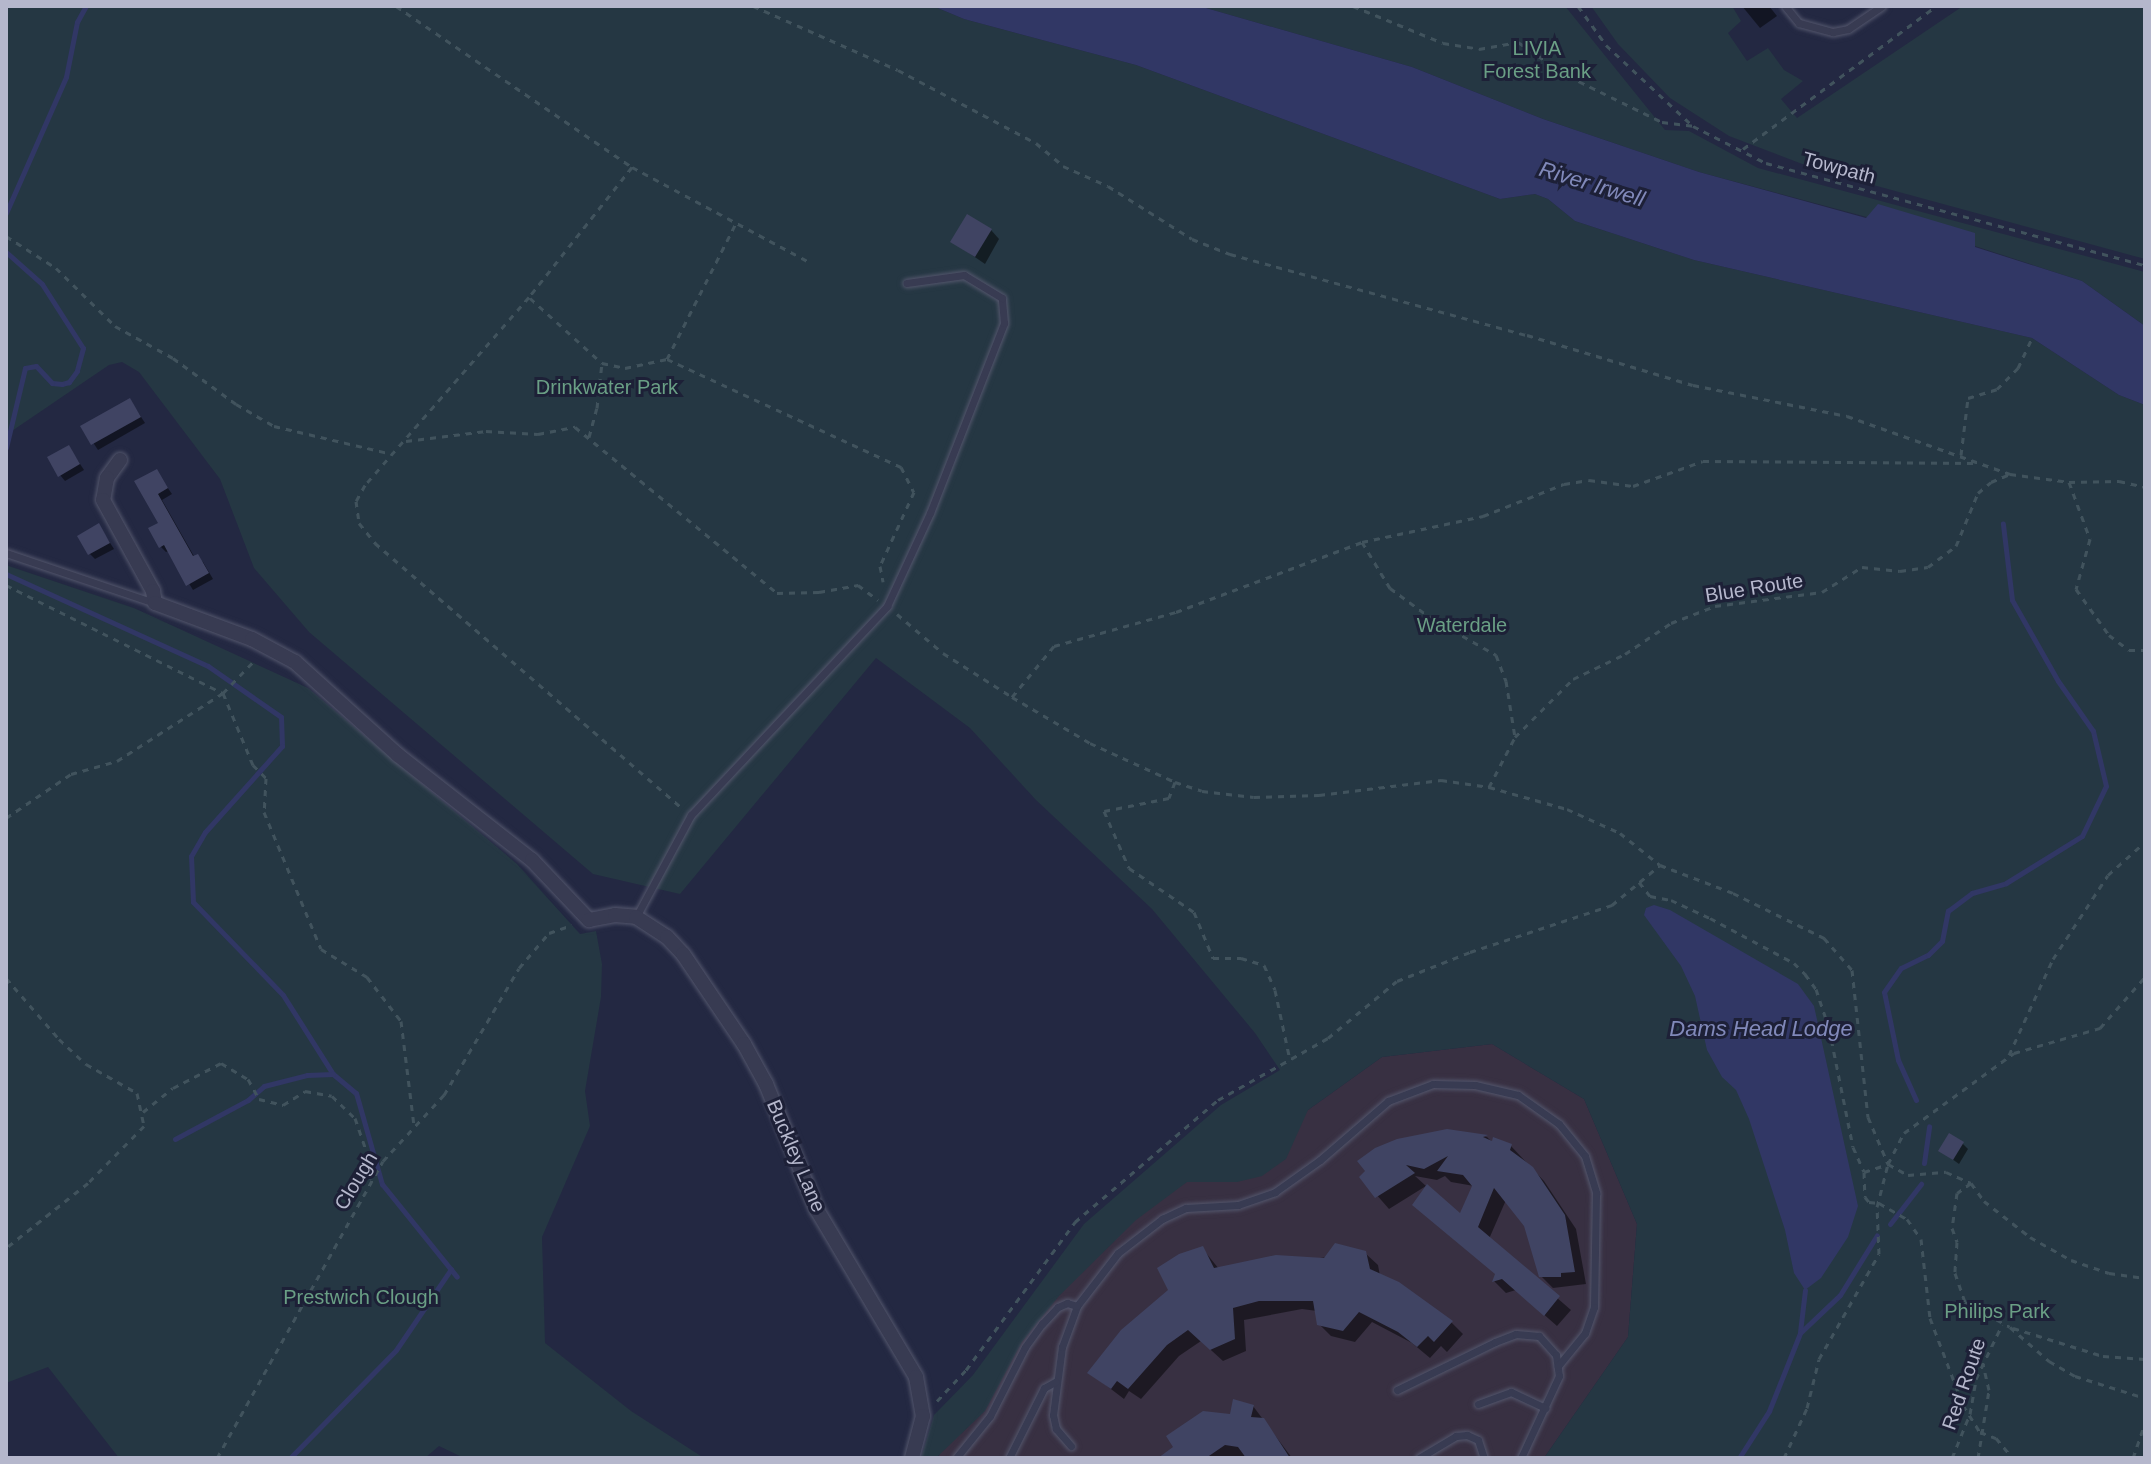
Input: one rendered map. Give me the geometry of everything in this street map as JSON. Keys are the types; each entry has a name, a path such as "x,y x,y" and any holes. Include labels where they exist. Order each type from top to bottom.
{"street":[{"path":"120,460 107,478 103,500 153,591 155,603 264,646 295,662 398,755 532,860 589,920 615,915 636,917"},
{"name":"Buckley Lane","path":"636,917 667,937 683,954 744,1044 766,1084 817,1210 916,1377 923,1416"},
{"path":"912,1458 923,1416"}],"lane":[{"path":"1785,6 1799,23 1817,31 1841,32 1882,6"},
{"path":"636,917 691,815 887,606 930,513 1004,323 1002,298 964,275 907,283"},
{"path":"6,553 155,603"},
{"path":"1071,1446 1054,1422 1055,1382 1065,1336 1077,1306 1118,1253 1162,1219 1203,1205 1238,1205 1275,1192 1320,1160 1388,1101 1433,1084 1475,1085 1518,1095 1541,1109 1573,1137 1592,1174 1597,1244 1594,1307 1585,1333 1558,1366"},
{"path":"956,1458 990,1416 1025,1347 1042,1324 1058,1307 1067,1303 1077,1306"},
{"path":"1397,1390 1516,1334 1539,1336 1556,1355 1556,1387 1521,1458"},
{"path":"1009,1458 1044,1388 1055,1382"},
{"path":"1478,1404 1511,1392 1545,1408"},
{"path":"1419,1458 1456,1436 1467,1435 1478,1440 1484,1458"}],"path":[{"path":"396,6 632,167 811,263"},
{"path":"753,6 898,70 1036,143 1063,166 1108,186 1192,239 1230,254 1527,335 1693,385 1847,416 2010,474"},
{"path":"1353,6 1443,43 1479,49 1518,42 1568,76 1662,122 1693,126"},
{"name":"Towpath","path":"1578,6 1606,45 1693,126 1766,163 2145,265"},
{"path":"1741,150 1936,6"},
{"path":"632,167 529,297 392,454 356,501 359,523 375,543 691,815"},
{"path":"667,359 736,223"},
{"path":"6,236 56,268 115,326 173,358 236,404 274,426 392,454"},
{"path":"529,297 602,363 625,368 667,359 901,467 914,492 880,566 887,606"},
{"path":"1961,455 1968,398 1997,389 2018,368 2032,338"},
{"path":"589,439 597,408 602,363"},
{"path":"406,441 486,431 538,434 575,427 777,593 819,592 858,585 943,653 1012,697 1090,743 1202,791 1254,797 1319,795 1441,780 1489,787 1581,815 1620,833 1660,865 1782,915 1824,938 1852,970 1868,1117 1888,1164 1908,1175 1946,1172 1971,1183 1977,1195 2030,1237 2071,1260 2109,1273 2145,1278"},
{"path":"1012,697 1054,646 1176,612 1362,542 1483,516 1564,484 1589,480 1633,486 1703,461 1972,462 2010,474 2069,482 2119,481 2145,487"},
{"name":"Blue Route","path":"1489,787 1515,737 1573,679 1625,654 1643,640 1692,613 1771,597 1822,592 1862,567 1900,571 1928,567 1956,546 1978,493 1991,482 2010,474"},
{"path":"2069,482 2090,539 2076,589 2109,635 2129,650 2145,650"},
{"path":"1362,542 1390,588 1431,618 1496,655 1506,681 1515,737"},
{"path":"6,585 223,693 253,765 266,778 264,812 321,949 367,977 401,1021 414,1126"},
{"path":"6,818 71,774 117,761 223,693 251,667 264,646"},
{"path":"1175,782 1169,798 1104,811 1129,868 1194,912 1213,958 1241,958 1264,965 1275,990 1290,1061"},
{"path":"2007,1059 2017,1044 2053,959 2108,875 2145,842"},
{"path":"923,1416 966,1370 1075,1222 1218,1100 1328,1038 1397,981 1483,948 1612,905 1660,865"},
{"path":"1639,882 1650,896 1671,900 1710,918 1794,963 1816,989 1829,1028 1847,1127 1864,1172 1865,1197 1869,1202 1879,1203 1907,1219 1921,1239 1930,1318 1970,1414 1980,1432 1996,1438 2013,1458"},
{"name":"Clough","path":"217,1458 383,1161 444,1095 519,968 549,933 589,920"},
{"path":"1784,1458 1807,1408 1819,1359 1879,1254 1879,1203 1888,1164 1904,1133 2007,1059 2048,1040 2100,1028 2145,977"},
{"path":"6,978 59,1039 86,1064 137,1093 144,1126 88,1183 6,1248"},
{"path":"143,1112 173,1088 188,1083 221,1063 248,1079 259,1099 283,1105 305,1091 332,1096 355,1118 368,1155 371,1180"},
{"path":"1864,1172 1888,1164"},
{"path":"1971,1183 1957,1193 1952,1228 1957,1242 1955,1273 1965,1302 2010,1327 2049,1361 2075,1376 2145,1398"},
{"name":"Red Route","path":"1952,1458 1970,1414 1971,1396 1983,1363 2001,1324 2103,1356 2145,1359"},
{"path":"1978,1458 1989,1390 1983,1363"},
{"path":"2133,1458 2145,1423"}],"shaded area":[{"path":"1492,1044 1584,1099 1637,1224 1628,1337 1544,1458 938,1458 948,1434 1089,1238 1308,1110 1382,1057"}],"green space":[{"path":"6,6 933,6 964,19 1136,65 1500,199 1535,194 1548,199 1575,221 1694,260 2032,338 2119,395 2145,405 2145,1458 1544,1458 1628,1337 1637,1224 1584,1099 1492,1044 1382,1057 1308,1110 1286,1159 1262,1176 1237,1182 1187,1182 1136,1220 1059,1296 1022,1342 985,1411 936,1458 921,1458 934,1415 973,1375 1084,1224 1221,1105 1280,1070 1255,1033 1152,909 1036,800 970,728 876,658 680,894 593,874 309,632 254,568 220,479 139,372 122,362 109,365 6,435"},
{"name":"LIVIA Forest Bank","path":"1199,6 1565,6 1665,130 1689,131 1758,168 2145,272 2145,326 2082,281 1975,246 1699,172 1543,119 1412,67"},
{"path":"1591,6 1732,6 1741,21 1728,33 1747,61 1768,48 1784,70 1803,81 1781,99 1797,118 1963,6 2145,6 2145,259 1818,170 1729,136 1670,98 1618,44"},
{"name":"Prestwich Clough","path":"6,565 134,608 308,688 517,864 580,934 596,931 602,964 601,997 585,1091 590,1126 542,1237 545,1343 631,1411 704,1458 464,1458 439,1446 425,1458 119,1458 48,1367 6,1383"}],"water":[{"name":"River Irwell","path":"933,6 1199,6 1412,67 1543,119 1699,172 1866,218 1878,204 1975,233 1975,247 2082,281 2145,326 2145,405 2119,395 2032,338 1694,260 1575,221 1548,199 1535,194 1500,199 1136,65 964,19"},
{"name":"Dams Head Lodge","path":"1654,905 1670,910 1798,984 1814,1006 1858,1206 1848,1237 1821,1278 1805,1290 1794,1273 1785,1230 1749,1119 1736,1090 1722,1077 1707,1050 1695,996 1681,966 1644,915 1646,908"}],"building":[{"path":"967,214 992,229 975,257 950,242"},
{"path":"130,398 141,417 91,445 80,426"},
{"path":"69,445 80,464 58,477 47,457"},
{"path":"157,469 168,488 158,494 193,556 198,554 209,573 186,586 164,545 159,548 148,528 158,523 134,481"},
{"path":"99,523 110,543 88,555 77,536"},
{"path":"1447,1129 1488,1135 1483,1137 1512,1144 1510,1150 1533,1167 1565,1215 1575,1272 1561,1273 1561,1277 1539,1277 1524,1226 1494,1188 1478,1227 1560,1296 1544,1316 1502,1279 1492,1282 1495,1274 1412,1205 1427,1184 1460,1213 1472,1186 1463,1175 1437,1171 1448,1156 1424,1169 1406,1165 1415,1173 1375,1198 1359,1177 1365,1171 1357,1161 1375,1148 1397,1139"},
{"path":"1949,1133 1964,1142 1953,1160 1938,1151"},
{"path":"1335,1243 1366,1251 1370,1269 1399,1282 1453,1321 1434,1342 1428,1336 1417,1347 1398,1332 1359,1312 1343,1331 1317,1325 1313,1301 1259,1301 1233,1308 1235,1339 1210,1350 1188,1330 1167,1345 1128,1389 1117,1381 1111,1389 1087,1373 1121,1330 1168,1290 1157,1268 1179,1254 1203,1246 1214,1268 1276,1255 1324,1258"},
{"path":"1233,1399 1254,1405 1251,1417 1264,1418 1290,1458 1246,1458 1238,1447 1225,1445 1206,1458 1158,1458 1173,1447 1166,1436 1203,1411 1230,1414"}],"waterway":[{"path":"6,213 66,77 77,22 86,6"},
{"path":"6,252 42,284 83,348 77,371 69,382 52,383 36,366 25,368 6,448"},
{"path":"1916,1100 1898,1060 1884,992 1901,968 1928,955 1942,941 1948,911 1972,893 2006,883 2082,836 2106,786 2093,731 2058,681 2012,600 2003,524"},
{"path":"6,574 208,666 281,717 282,746 205,832 191,856 193,902 283,995 333,1074 356,1093 382,1184 457,1277"},
{"path":"175,1139 248,1100 264,1086 307,1075 333,1074"},
{"path":"1924,1163 1929,1126"},
{"path":"1890,1224 1921,1184"},
{"path":"1739,1458 1769,1411 1800,1333 1840,1295 1877,1235"},
{"path":"290,1458 396,1350 451,1269"},
{"path":"1800,1332 1805,1290"}],"park label":[{"name":"Drinkwater Park","path":"607,387"},
{"name":"Waterdale","path":"1462,625"},
{"name":"Philips Park","path":"1997,1311"}]}
